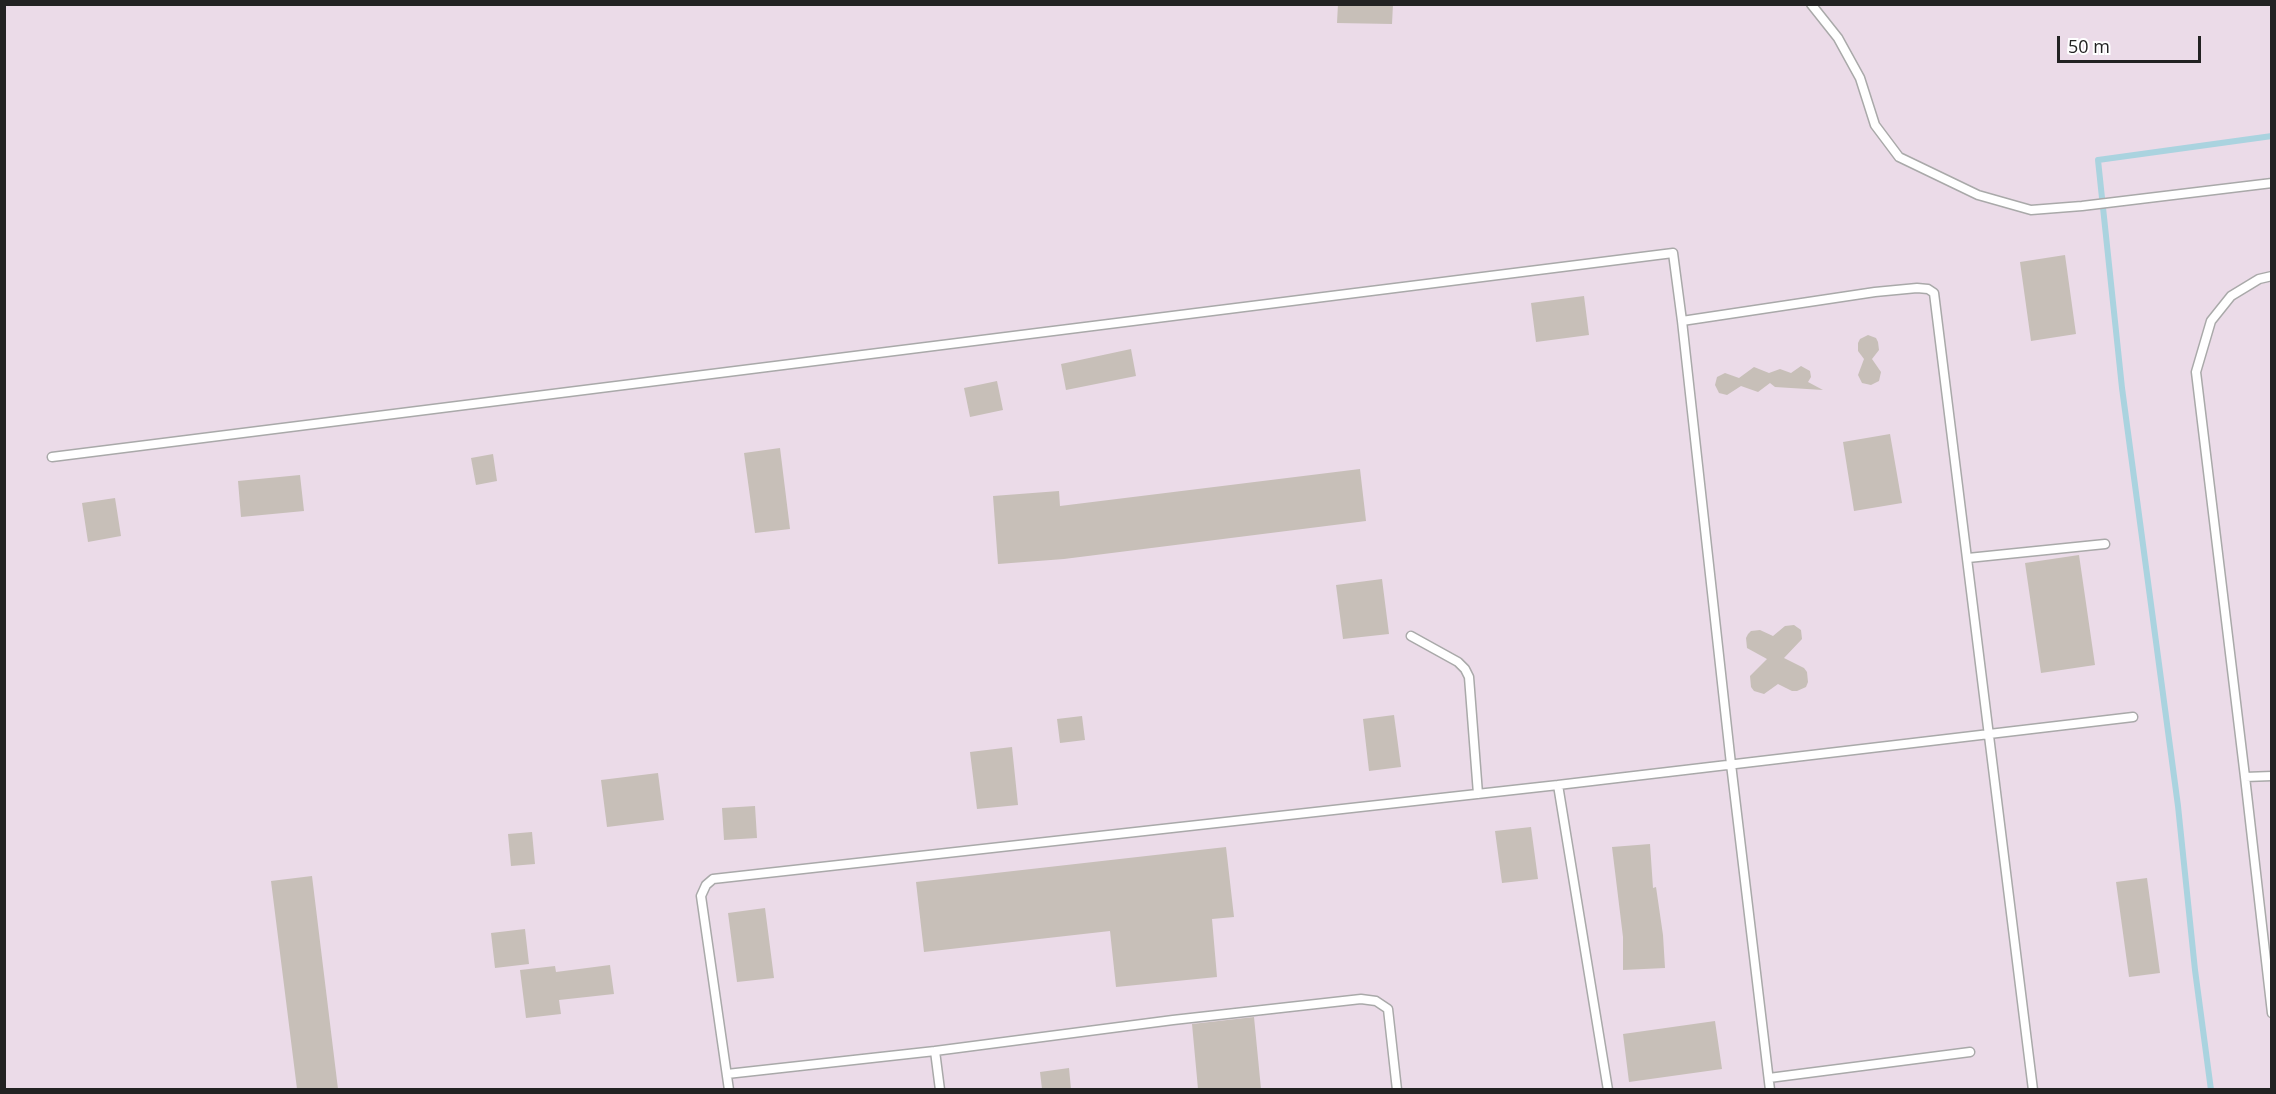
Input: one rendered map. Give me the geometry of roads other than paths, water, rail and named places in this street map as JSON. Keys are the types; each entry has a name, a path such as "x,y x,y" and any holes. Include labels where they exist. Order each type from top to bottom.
{"lane":[{"path":"1811,4 1838,38 1860,78 1875,125 1899,157 1978,195 2031,210 2271,183"},
{"path":"52,457 1673,253 1770,1089"},
{"path":"2271,276 2259,279 2231,296 2211,321 2196,372 2246,777 2271,1013"},
{"path":"1682,321 1903,289 1928,289 1934,293 2033,1089"},
{"path":"1968,558 2105,544"},
{"path":"1411,636 1458,662 1469,677 1478,794"},
{"path":"729,1089 701,896 706,885 713,879 1478,794 2133,717"},
{"path":"2246,777 2271,776"},
{"path":"1558,784 1608,1089"},
{"path":"727,1074 935,1052 1173,1020 1361,999 1376,1001 1388,1009 1397,1089"},
{"path":"935,1052 940,1089"},
{"path":"1769,1078 1970,1052"}],"waterway":[{"path":"2211,1090 2195,970 2178,806 2122,388 2098,160 2272,136"}]}
